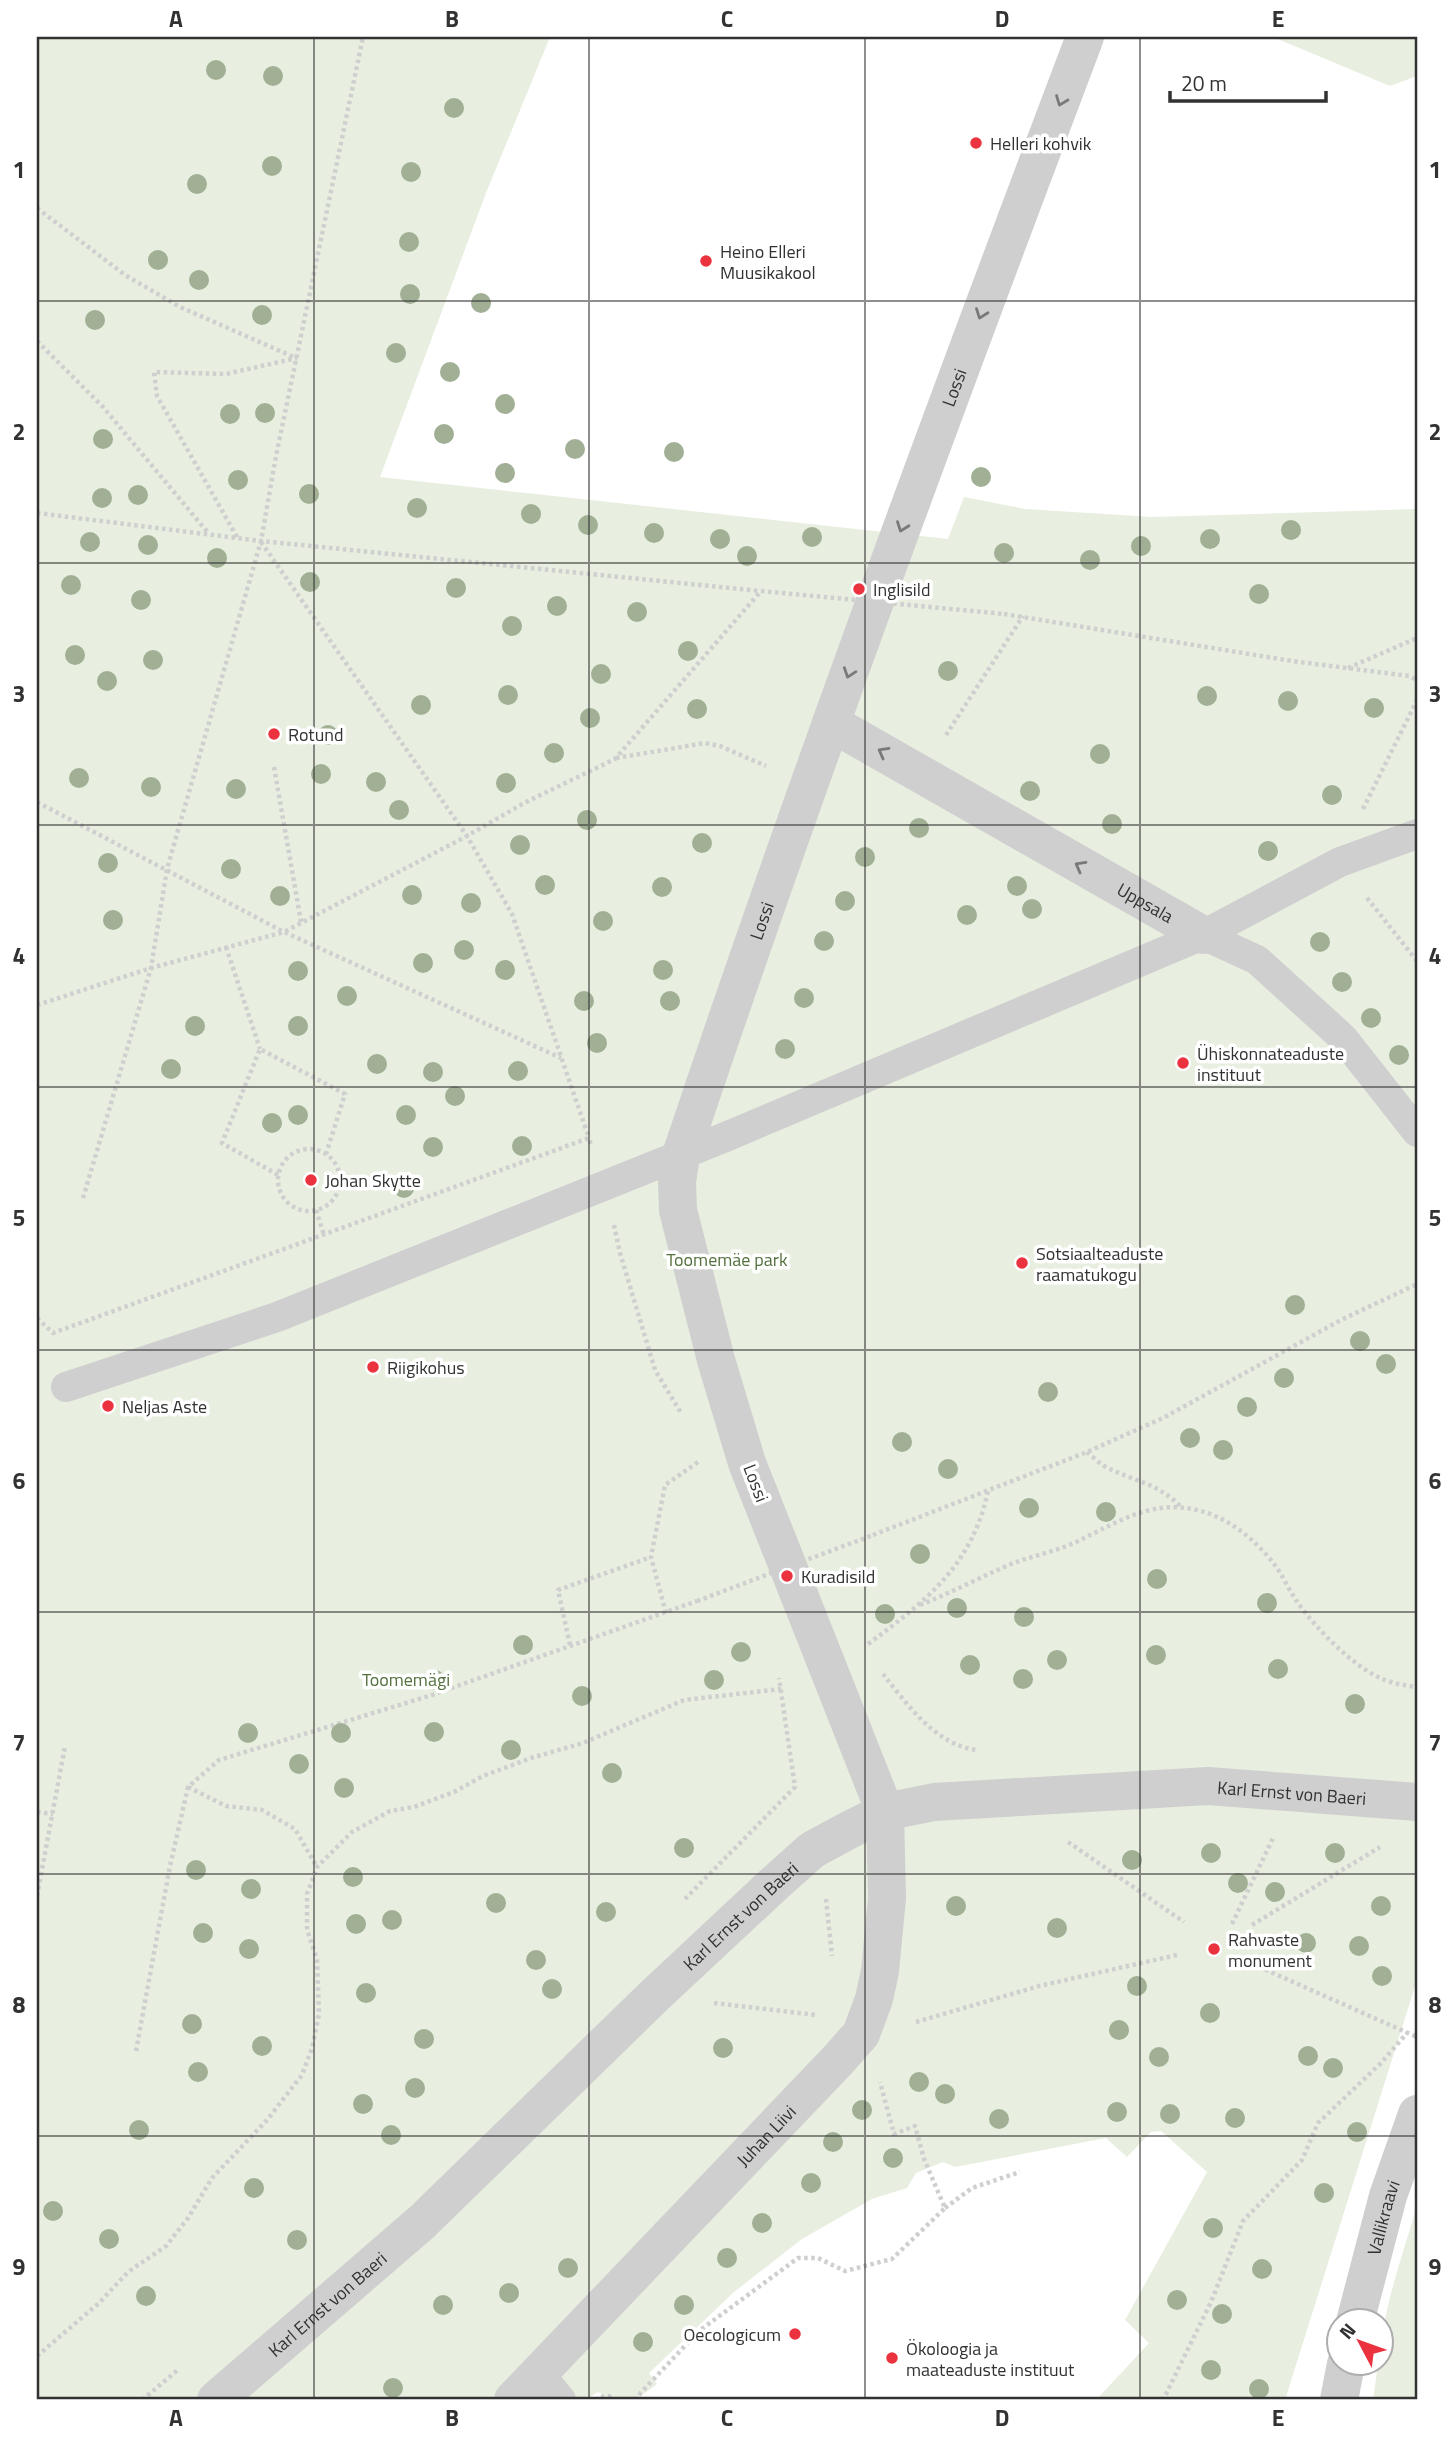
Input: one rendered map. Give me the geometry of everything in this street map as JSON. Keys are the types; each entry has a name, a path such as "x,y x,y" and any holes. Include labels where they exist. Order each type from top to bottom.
{"street":[{"name":"Lossi","path":"885,1812 747,1463 678,1210 677,1182 681,1155 749,952 890,557 1085,37"},
{"name":"Uppsala","path":"831,723 1203,935"},
{"name":"Karl Ernst von Baeri","path":"216,2400 422,2222 653,1997 812,1850 885,1812 934,1802 1209,1786 1417,1802"},
{"name":"Juhan Liivi","path":"513,2400 550,2386 861,2034 874,1999 884,1937 887,1898 885,1812"},
{"name":"Vallikraavi","path":"1359,2308 1388,2196 1417,2114"},
{"path":"1339,2400 1343,2378"}],"lane":[{"path":"66,1387 277,1317 681,1155 1203,935 1340,862 1417,834"},
{"name":"Uppsala","path":"1203,935 1257,960 1305,1003 1343,1038 1417,1132"}],"path":[{"path":"83,1198 151,968 167,869 261,541 276,456 363,37"},
{"path":"37,208 125,275 180,307 297,358"},
{"path":"37,341 103,407 210,534"},
{"path":"238,538 157,396 153,372 226,374 297,358"},
{"path":"37,513 261,541 1024,616 1409,676 1417,680"},
{"path":"261,541 467,836 512,914 605,1186"},
{"path":"615,758 761,591"},
{"path":"921,774 1024,616"},
{"path":"1348,668 1417,638"},
{"path":"1417,700 1368,797 1340,862 1417,961"},
{"path":"37,1005 151,968 284,932 524,803 615,758 705,743 720,746 810,785"},
{"path":"274,767 301,922"},
{"path":"37,802 284,932 562,1058"},
{"path":"226,947 260,1049 222,1143 278,1175"},
{"path":"260,1049 345,1094 326,1154"},
{"path":"37,1318 52,1333 589,1139"},
{"path":"306,1149 326,1154 334,1161 341,1181 333,1200 316,1210 296,1208 288,1202 282,1195 278,1175 288,1157 306,1149"},
{"path":"316,1210 324,1235"},
{"path":"136,2051 170,1866 188,1787 219,1760 429,1696 666,1613 989,1490 1163,1418 1341,1320 1417,1284"},
{"path":"1087,1451 1104,1465 1145,1481 1169,1495 1181,1507"},
{"path":"666,1613 650,1557 665,1485 708,1455"},
{"path":"862,1649 920,1605 943,1581 966,1552 984,1513 989,1490"},
{"path":"920,1605 972,1584 1004,1567 1068,1545 1105,1527 1150,1511 1196,1508 1226,1520 1258,1547 1277,1568 1296,1601 1349,1657 1390,1682 1417,1688"},
{"path":"570,1645 558,1590 650,1557"},
{"path":"37,2356 99,2303 128,2272 166,2246 188,2218 212,2178 267,2120 302,2075 312,2048 319,2014 317,1959 307,1930 307,1894 317,1867 352,1832 390,1811 414,1807 454,1792 484,1776 531,1758 583,1743 684,1700 781,1689"},
{"path":"37,1896 65,1746"},
{"path":"188,1787 226,1806 262,1810 295,1829 317,1867"},
{"path":"37,1812 53,1814"},
{"path":"1232,1924 1278,1828"},
{"path":"1252,1925 1387,1843"},
{"path":"861,2034 901,2023 925,2021 1039,1986 1177,1955"},
{"path":"1246,1961 1417,2037"},
{"path":"653,1997 821,2016"},
{"path":"1161,2400 1210,2302 1243,2221 1302,2160 1318,2123 1381,2063 1407,2033"},
{"path":"881,2083 894,2134 915,2126 923,2159 945,2208"},
{"path":"634,2400 699,2331 798,2258 818,2258 845,2271 892,2259 945,2208 972,2188 1020,2172"}],"green space":[{"name":"Toomemäe park","path":"37,37 550,37 486,193 380,477 948,539 964,497 1025,509 1152,517 1417,509 1417,1980 1285,2400 1096,2400 1149,2343 1125,2320 1207,2172 1161,2131 1151,2132 1127,2157 1106,2138 955,2167 943,2162 916,2173 907,2188 872,2199 802,2239 734,2292 649,2373 657,2384 642,2395 629,2400 615,2400 598,2392 585,2400 37,2400"},
{"path":"1273,37 1417,37 1417,76 1390,86"},
{"path":"1417,2205 1417,2400 1373,2400 1376,2378 1394,2378 1394,2308 1387,2308"}],"place":[{"name":"Helleri kohvik","path":"976,143"},
{"name":"Heino Elleri Muusikakool","path":"706,261"},
{"name":"Inglisild","path":"859,589"},
{"name":"Rotund","path":"274,734"},
{"name":"Ühiskonnateaduste instituut","path":"1183,1063"},
{"name":"Johan Skytte","path":"311,1180"},
{"name":"Sotsiaalteaduste raamatukogu","path":"1022,1263"},
{"name":"Riigikohus","path":"373,1367"},
{"name":"Neljas Aste","path":"108,1406"},
{"name":"Kuradisild","path":"787,1576"},
{"name":"Rahvaste monument","path":"1214,1949"},
{"name":"Oecologicum","path":"795,2334"},
{"name":"Ökoloogia ja maateaduste instituut","path":"892,2358"}],"park label":[{"name":"Toomemägi","path":"406,1679"}]}
